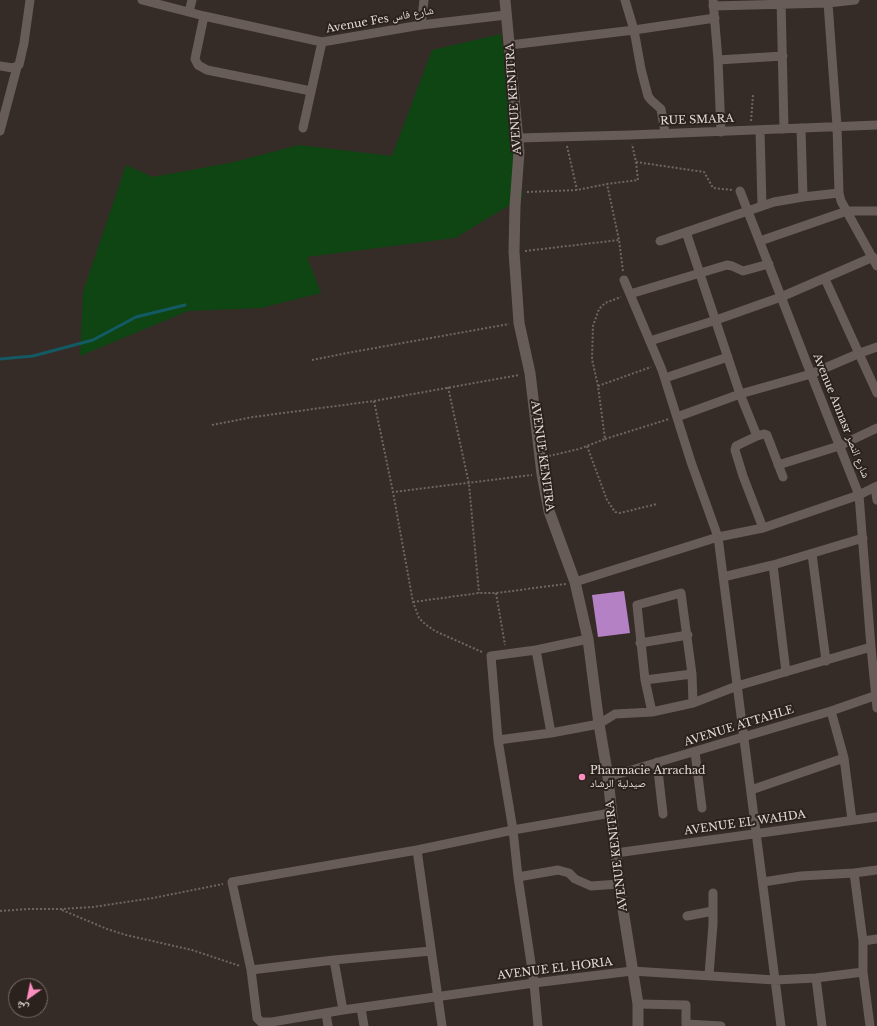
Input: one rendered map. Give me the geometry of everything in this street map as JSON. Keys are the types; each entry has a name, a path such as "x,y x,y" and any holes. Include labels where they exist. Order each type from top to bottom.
{"street":[{"path":"0,131 24,43 30,0"},
{"name":"Avenue Fes شارع فاس","path":"142,0 204,16 322,42 421,25 506,15"},
{"path":"189,12 192,0"},
{"path":"421,25 424,0"},
{"name":"AVENUE KENITRA","path":"505,0 519,152 514,252 518,323 530,373 540,459 548,511 575,582 588,639 599,724 608,777 619,884 638,1004 638,1026"},
{"path":"625,0 634,30 641,69 648,96 650,100 661,109 665,133"},
{"path":"721,132 718,60 713,3 828,3 855,0"},
{"path":"781,2 784,129"},
{"path":"650,340 716,320 781,297 825,279 876,262 841,201 839,193 837,126 828,3"},
{"path":"204,16 195,59 198,65 207,70 311,91"},
{"path":"510,46 715,18"},
{"path":"303,128 322,42"},
{"path":"718,60 783,56"},
{"path":"0,66 9,69 17,67"},
{"name":"RUE SMARA","path":"518,138 721,132 877,125"},
{"path":"801,128 803,197"},
{"path":"760,130 762,206"},
{"name":"Avenue Annasr شارع النصر","path":"740,191 859,495 877,708"},
{"path":"660,241 762,206 803,197 839,193"},
{"path":"760,241 847,211 877,211"},
{"path":"686,232 740,394 757,436"},
{"path":"630,294 727,265 743,271 769,264"},
{"path":"825,279 877,393"},
{"path":"624,280 665,378 691,462 718,537 781,1026"},
{"path":"677,417 740,394 811,374 877,347"},
{"path":"665,378 728,357"},
{"path":"778,465 840,446 877,428"},
{"path":"762,528 743,476 735,450 736,446 764,434 768,437 783,477"},
{"path":"575,582 718,537 762,528 859,495 876,487"},
{"name":"Avenue Annasr شارع النصر","path":"876,487 877,500"},
{"path":"722,577 773,565 863,538"},
{"path":"812,554 826,661"},
{"path":"773,565 786,672"},
{"path":"652,712 645,680 637,605 681,593 688,635 693,702"},
{"path":"640,643 688,635"},
{"path":"538,1026 534,983 518,877 513,830 498,740 490,656 536,650 588,639"},
{"path":"498,740 551,733 599,724 615,714 652,712 693,702 737,686 871,647"},
{"path":"536,650 551,733"},
{"path":"645,680 692,674"},
{"name":"AVENUE ATTAHLE","path":"608,777 831,711 876,696"},
{"path":"831,711 844,758 852,820"},
{"path":"695,752 702,808"},
{"path":"751,790 844,758"},
{"path":"657,762 663,814"},
{"path":"431,951 334,960 251,970 232,882 417,850 513,830 611,814"},
{"name":"AVENUE EL WAHDA","path":"616,853 877,817"},
{"path":"417,850 442,1026"},
{"path":"518,877 558,870 591,886 619,884"},
{"path":"763,882 801,876 877,870"},
{"path":"854,873 863,941 863,972 870,1026"},
{"path":"709,975 713,893"},
{"path":"687,916 713,911"},
{"path":"863,941 877,939"},
{"path":"334,960 343,1010"},
{"name":"AVENUE EL HORIA","path":"251,970 256,1016 261,1022 273,1024 343,1010 534,983 632,971 775,980 816,978 863,972"},
{"path":"816,978 822,1026"},
{"path":"638,1004 686,1005 686,1024 721,1026"},
{"path":"361,1008 364,1026"},
{"path":"326,1013 328,1026"}],"path":[{"path":"750,130 753,95"},
{"path":"516,193 577,190 638,180 630,135"},
{"path":"564,136 577,190"},
{"path":"636,162 704,172 714,188 740,191"},
{"path":"607,184 619,240 624,280"},
{"path":"514,252 619,240"},
{"path":"605,439 598,386 592,359 592,335 595,318 599,309 605,303 630,294"},
{"path":"312,360 354,351 518,323"},
{"path":"598,386 659,364"},
{"path":"212,425 253,417 374,401 530,373"},
{"path":"448,387 469,484 480,593"},
{"path":"374,401 393,492 413,602 419,618 435,631 490,656"},
{"path":"540,459 587,446 677,417"},
{"path":"587,446 607,500 615,512 620,513 657,504"},
{"path":"393,492 542,474"},
{"path":"413,602 480,593 496,593 575,582"},
{"path":"496,593 507,654"},
{"path":"0,911 28,909 60,910 93,907 146,899 232,882"},
{"path":"60,910 113,931 192,950 251,970"}],"green space":[{"path":"501,34 523,197 455,238 307,257 321,293 261,308 188,311 80,356 83,292 126,165 153,177 234,162 299,145 392,156 432,50"}],"building":[{"path":"624,591 630,633 598,637 592,595"}],"waterway":[{"path":"0,359 33,356 93,340 136,317 185,305"}],"place":[{"name":"Pharmacie Arrachad صيدلية الرشاد","path":"582,777"}]}
